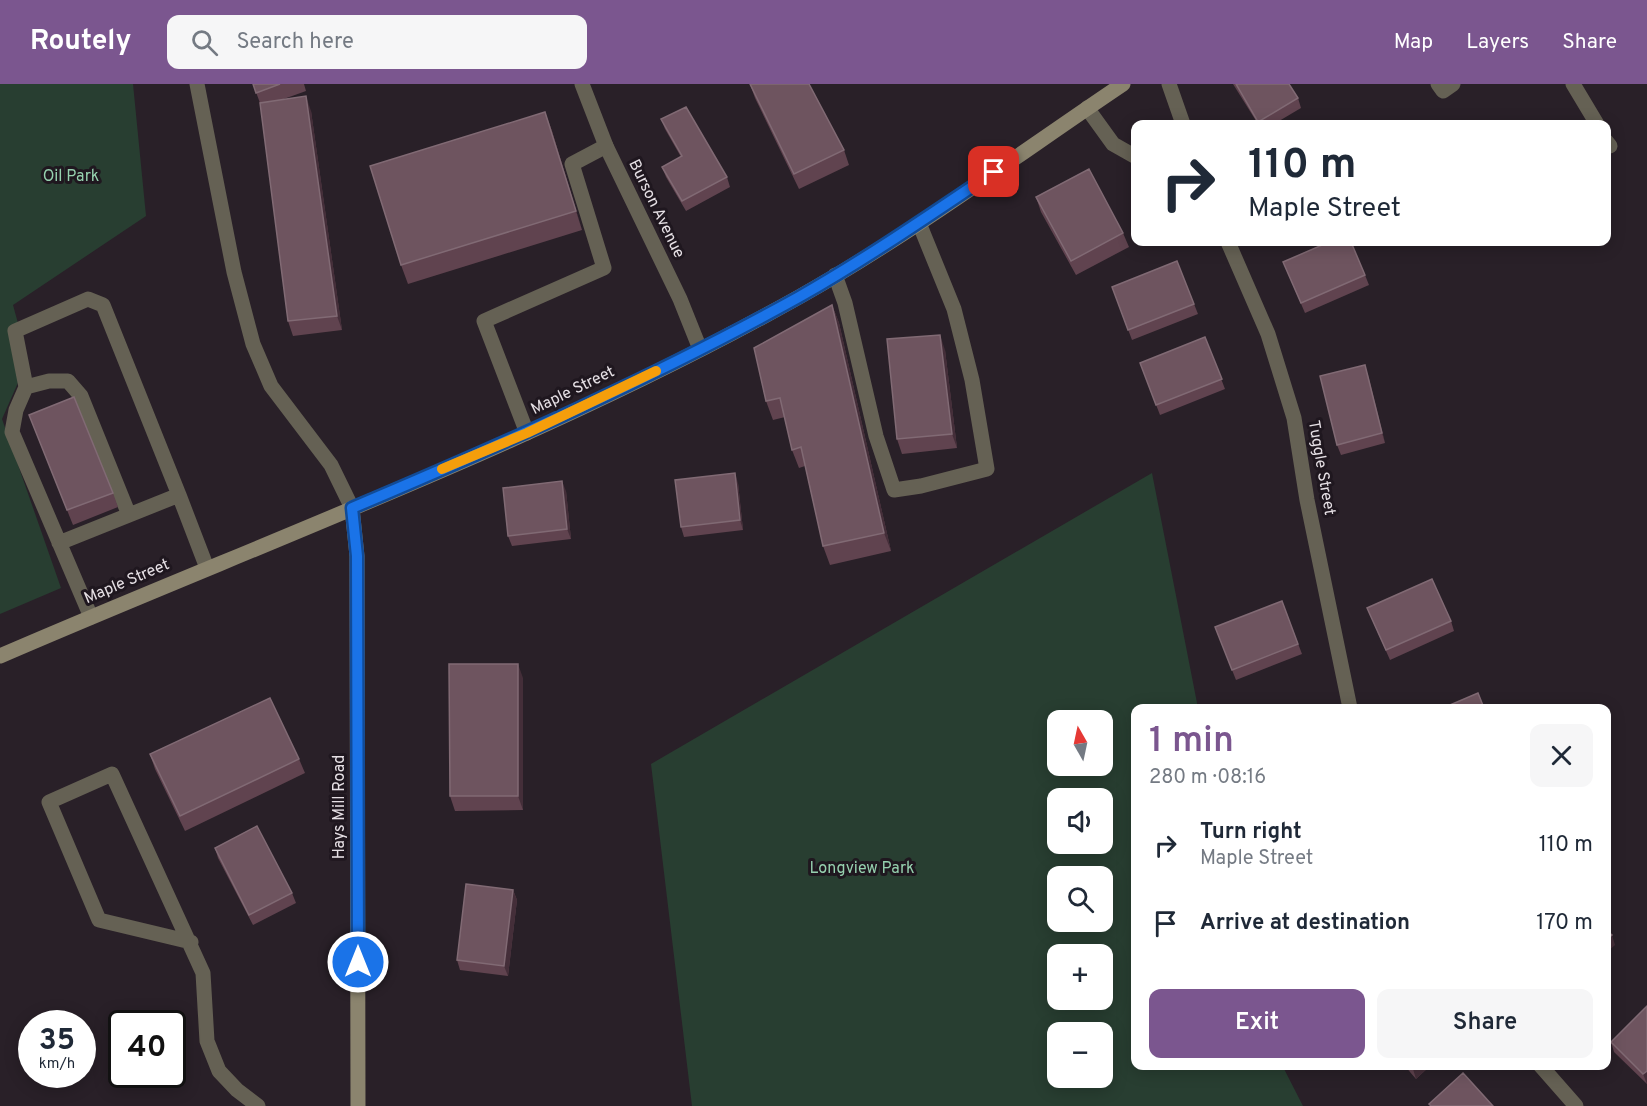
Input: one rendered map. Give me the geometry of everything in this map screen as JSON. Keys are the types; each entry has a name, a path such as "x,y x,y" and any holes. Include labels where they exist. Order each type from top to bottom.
{"main road":[{"name":"Maple Street","path":"0,656 527,433 700,350 801,296 919,223 1122,84"},
{"name":"Hays Mill Road","path":"352,508 357,556 358,1106"}],"street":[{"path":"197,84 234,272 253,344 271,387 331,465 352,508"},
{"name":"Burson Avenue","path":"582,84 606,146 680,299 700,350"},
{"path":"1169,84 1182,120"},
{"path":"1438,84 1443,91 1453,84"},
{"path":"1573,84 1595,120"},
{"path":"1087,108 1113,144 1131,154"},
{"path":"527,433 484,321 604,268 572,164 606,146"},
{"path":"835,275 845,303 876,436 894,490 921,486 987,469 972,380 954,309 919,223"},
{"name":"Tuggle Street","path":"1230,246 1268,334 1294,418 1307,500 1349,704"},
{"path":"91,617 12,432 16,410 26,387 15,331 88,299 103,305 207,568"},
{"path":"26,387 49,381 68,381 81,396 129,515"},
{"path":"59,543 179,495"},
{"path":"190,942 99,920 49,802 112,774 190,942 203,973 207,1041 219,1071 237,1090 258,1106"},
{"path":"1544,1070 1576,1106"}],"green space":[{"name":"Oil Park","path":"0,84 133,84 146,216 13,305 28,360 2,419 61,588 0,614"},
{"name":"Longview Park","path":"1152,473 1197,704 1131,704 1131,1070 1285,1070 1303,1106 692,1106 651,764"}],"building":[{"path":"253,84 280,84 256,93"},
{"path":"750,84 809,84 844,150 794,174"},
{"path":"1236,84 1289,84 1298,98 1261,120 1257,120"},
{"path":"306,96 337,316 288,321 260,103"},
{"path":"686,107 727,177 682,201 662,167 682,156 661,119"},
{"path":"545,112 576,211 401,265 370,166"},
{"path":"1089,169 1123,233 1071,261 1036,197"},
{"path":"1320,246 1353,246 1365,275 1301,303 1283,262"},
{"path":"1177,261 1194,304 1128,330 1112,287"},
{"path":"832,305 884,533 823,546 801,447 792,450 780,398 766,401 754,348"},
{"path":"940,335 952,434 897,439 887,339"},
{"path":"1205,337 1222,379 1156,405 1140,363"},
{"path":"1365,365 1382,433 1337,445 1320,376"},
{"path":"74,397 113,493 67,510 29,415"},
{"path":"735,473 740,520 681,527 675,480"},
{"path":"562,481 567,529 508,536 503,488"},
{"path":"1432,579 1451,621 1386,650 1367,608"},
{"path":"1282,601 1298,644 1232,670 1215,627"},
{"path":"449,664 518,664 518,796 450,796"},
{"path":"1478,693 1482,704 1452,704"},
{"path":"270,698 299,759 180,816 150,754"},
{"path":"257,826 292,893 249,915 215,848"},
{"path":"466,884 513,890 504,966 457,960"},
{"path":"1647,1006 1647,1071 1643,1074 1611,1042"},
{"path":"1463,1073 1493,1106 1431,1106 1429,1104"}],"slow traffic":[{"path":"442,469 527,433 656,371"}],"route":[{"path":"358,962 357,556 352,508 527,433 700,350 801,296 919,223 994,172"}]}
